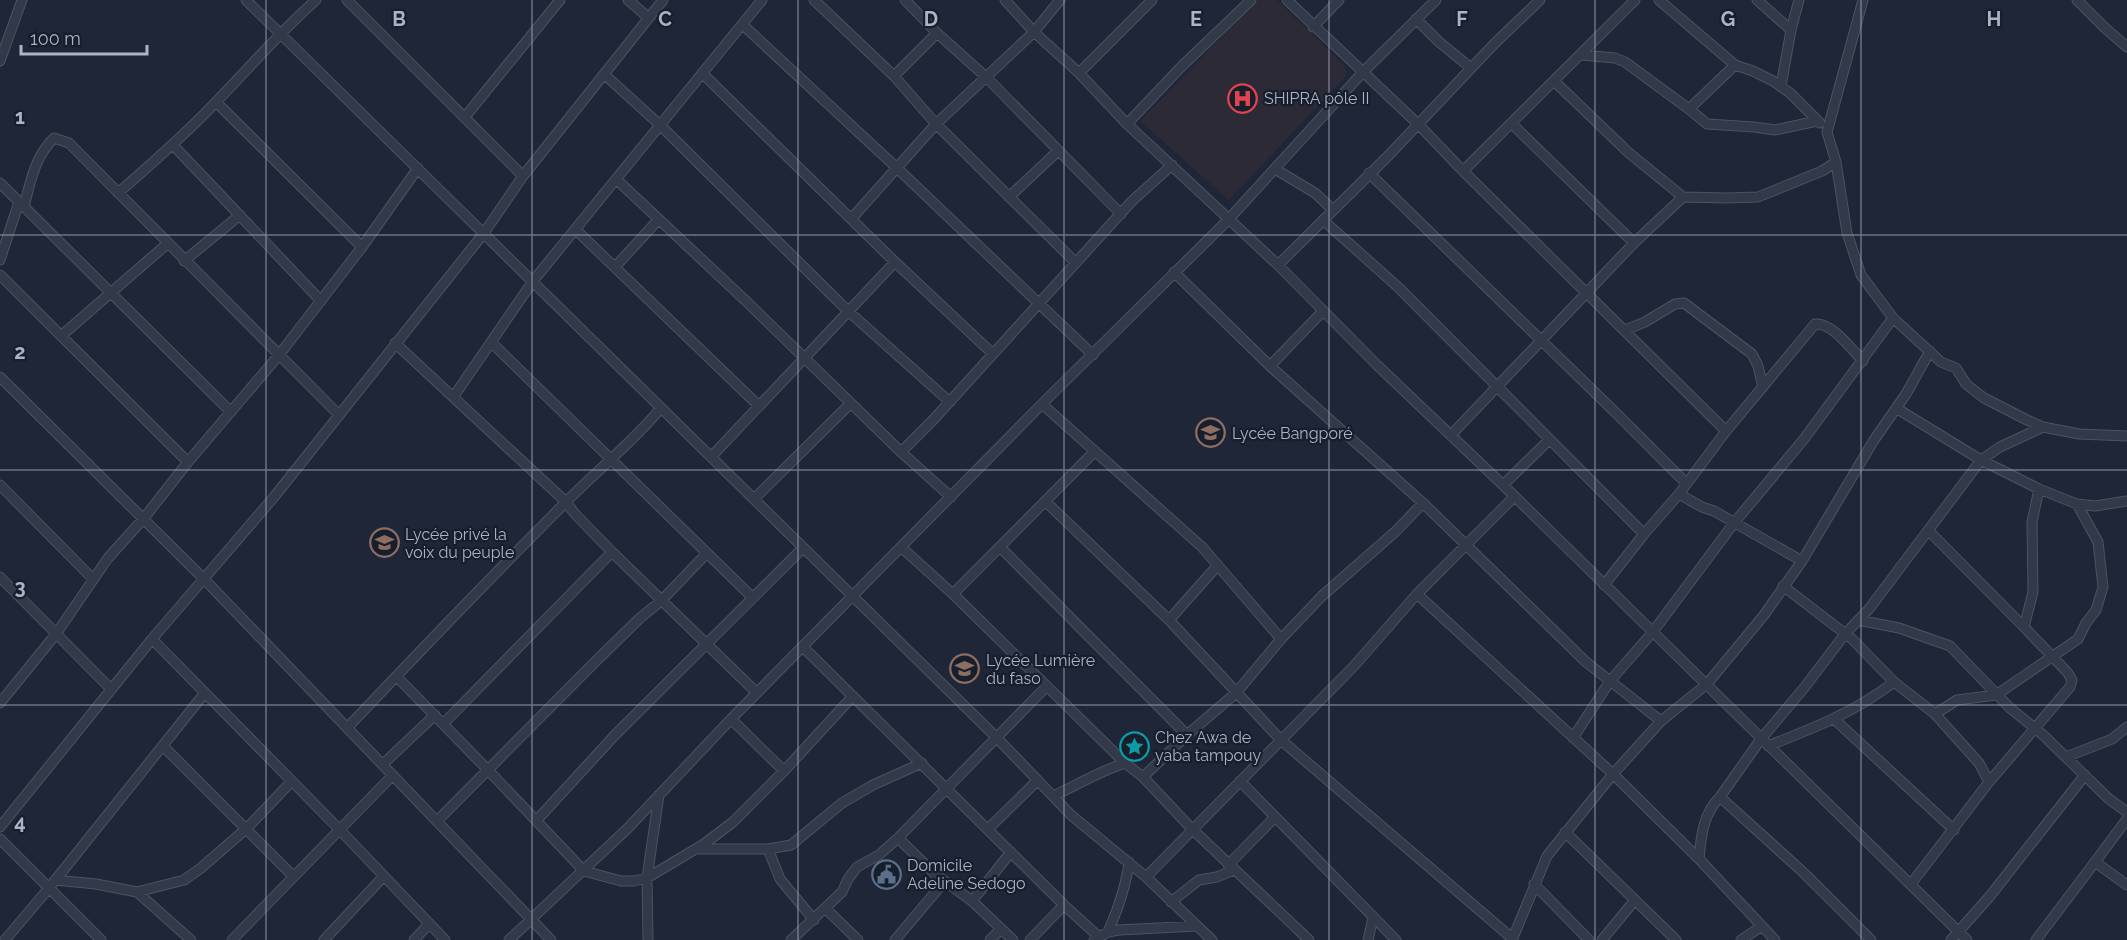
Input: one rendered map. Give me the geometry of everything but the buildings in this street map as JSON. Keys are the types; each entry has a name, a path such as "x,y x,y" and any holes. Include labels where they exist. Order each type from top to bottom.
{"street":[{"path":"0,62 22,0"},
{"path":"246,0 996,737 1071,815 1146,877 1212,940"},
{"path":"118,193 173,145 280,32 316,0"},
{"path":"347,0 523,176"},
{"path":"465,117 560,0"},
{"path":"628,0 649,18"},
{"path":"0,827 152,639 279,491 484,233 523,176 663,0"},
{"path":"454,396 533,281 762,0"},
{"path":"814,0 894,76 936,124 1076,263"},
{"path":"905,0 937,33 986,77 1120,214"},
{"path":"1005,0 1127,124 1278,265 1377,365 1503,485 1967,940"},
{"path":"852,218 936,124 1034,32 1060,0"},
{"path":"1079,74 1152,0"},
{"path":"1127,124 1181,67 1251,0"},
{"path":"1287,0 1418,124 1462,171 1726,430"},
{"path":"1313,27 1339,0"},
{"path":"509,940 584,871 682,773 731,719 804,648 1042,404 1228,220 1363,72 1436,0"},
{"path":"1278,265 1540,0"},
{"path":"1462,171 1635,0"},
{"path":"1659,0 1735,65 1753,71 1781,86 1816,122 1827,126"},
{"path":"1757,0 1791,30"},
{"path":"1781,86 1799,0"},
{"path":"1863,0 1827,126 1828,140 1836,162 1847,233 1861,275 1893,318 1941,362 1956,368 1966,384 1984,398 2043,427 2079,434 2127,436"},
{"path":"2077,0 2103,27 2127,47"},
{"path":"1416,19 1471,68"},
{"path":"743,25 1093,355"},
{"path":"894,76 937,33"},
{"path":"1581,55 1615,58 1625,62 1703,122 1712,125 1775,130 1816,122"},
{"path":"1689,109 1735,65"},
{"path":"702,73 895,262 993,354"},
{"path":"604,74 660,125 848,311 950,402"},
{"path":"1554,81 1629,153 1683,197 1758,197 1822,171 1836,162"},
{"path":"216,102 362,247"},
{"path":"1511,123 1634,243"},
{"path":"0,260 33,171 46,145 54,138 69,143 338,414"},
{"path":"173,145 321,301"},
{"path":"1009,197 1058,151"},
{"path":"901,452 950,402 1120,214 1172,165"},
{"path":"0,703 57,634 92,578 108,558 279,355 362,247 418,168"},
{"path":"1275,169 1315,193 1333,210"},
{"path":"1369,173 1686,483"},
{"path":"616,179 951,497"},
{"path":"0,183 231,412"},
{"path":"1451,435 1634,243 1683,197"},
{"path":"184,261 240,215"},
{"path":"615,267 659,219"},
{"path":"1323,220 1399,288 1644,534"},
{"path":"575,229 759,406"},
{"path":"61,336 167,244"},
{"path":"711,457 895,262"},
{"path":"1174,273 1270,366 1423,502 1560,638 1661,721"},
{"path":"0,275 188,462"},
{"path":"1625,330 1645,322 1675,304 1684,303 1752,354 1758,366 1763,387"},
{"path":"1270,366 1323,311"},
{"path":"1574,738 1610,681 1652,633 1734,523 1804,439 1893,318"},
{"path":"1604,585 1679,494 1726,430 1815,324 1821,323 1829,326 1863,361"},
{"path":"491,342 753,598"},
{"path":"395,343 566,502 612,552 757,693"},
{"path":"1045,501 1169,620 1281,740 1512,940 1547,856 1613,774 1661,721 1707,684 1764,615 1802,561 1930,351"},
{"path":"0,377 204,579 551,940"},
{"path":"754,499 851,403"},
{"path":"1042,404 1202,547 1281,639"},
{"path":"348,727 566,502 612,460 661,408"},
{"path":"1896,408 1981,460 2039,489 2077,504 2095,506 2127,501"},
{"path":"1699,859 1703,827 1710,810 1765,742 1845,634 1929,531 1981,460 2000,447 2043,427"},
{"path":"1503,485 1549,440"},
{"path":"953,594 1095,451"},
{"path":"0,485 92,578"},
{"path":"2024,627 2033,592 2032,522 2039,489"},
{"path":"1679,494 1802,561"},
{"path":"1146,877 1354,666 1417,594 1514,497"},
{"path":"1143,777 1236,693 1281,639 1322,596 1395,532 1423,502"},
{"path":"1935,714 1957,700 1996,695 2078,639 2096,610 2103,587 2098,542 2077,504"},
{"path":"1911,884 1989,782 2070,687 2072,680 2024,627 1929,531"},
{"path":"901,547 953,594 1125,763 1143,777 1231,868 1309,940"},
{"path":"1000,547 1187,735"},
{"path":"536,821 615,735 803,548"},
{"path":"443,724 612,552"},
{"path":"437,821 631,627 661,601 706,553"},
{"path":"1169,620 1218,565"},
{"path":"0,577 111,689"},
{"path":"1783,586 1845,634 1894,682 1935,714 1979,763 1989,782"},
{"path":"1417,594 1613,774 1699,859 1776,940"},
{"path":"1858,620 1899,628 1950,646 1996,695 2036,729 2109,799 2127,812"},
{"path":"152,639 445,940"},
{"path":"804,648 1096,938 1108,932 1158,926 1197,926"},
{"path":"396,677 584,871 621,881 647,878 697,849 733,822 853,696"},
{"path":"1765,742 1834,719 1872,699 1894,682"},
{"path":"791,940 842,892 857,867 879,855 897,838 1047,686"},
{"path":"5,940 204,693"},
{"path":"383,764 435,715"},
{"path":"731,719 784,771"},
{"path":"1834,719 1954,830"},
{"path":"2066,757 2112,739 2127,728"},
{"path":"163,746 293,876"},
{"path":"1053,796 1125,763"},
{"path":"697,849 768,849 791,845 829,812 855,794 922,764"},
{"path":"232,940 393,775"},
{"path":"1951,940 1990,896 2085,775"},
{"path":"988,829 1038,780"},
{"path":"1240,781 1396,940"},
{"path":"52,884 96,884 137,892 192,875 247,828 291,782"},
{"path":"648,940 647,878 659,795"},
{"path":"1720,797 1804,873 1870,940"},
{"path":"1172,902 1199,880 1217,877 1231,868 1275,817"},
{"path":"2036,940 2127,819"},
{"path":"1565,832 1676,940"},
{"path":"897,838 944,882 972,901 1013,940"},
{"path":"0,839 52,884 101,940"},
{"path":"768,849 780,879 814,920"},
{"path":"972,901 1011,852"},
{"path":"1108,932 1118,910 1129,862"},
{"path":"2095,862 2127,885"},
{"path":"324,940 384,876"},
{"path":"895,940 944,882"},
{"path":"1534,884 1589,940"},
{"path":"137,892 191,940"},
{"path":"1602,940 1635,900"},
{"path":"1030,940 1064,905"},
{"path":"826,909 858,940"},
{"path":"1368,940 1373,918"},
{"path":"414,940 429,924"},
{"path":"1741,940 1762,926"},
{"path":"990,940 1002,929"}],"shaded area":[{"name":"SHIPRA pôle II","path":"1257,0 1277,0 1346,67 1346,76 1229,200 1140,121"}],"place":[{"name":"SHIPRA pôle II","path":"1243,98"},
{"name":"Lycée Bangporé","path":"1211,433"},
{"name":"Lycée privé la voix du peuple","path":"384,543"},
{"name":"Lycée Lumière du faso","path":"965,669"},
{"name":"Chez Awa de yaba tampouy","path":"1134,746"},
{"name":"Domicile Adeline Sedogo","path":"886,874"}]}
